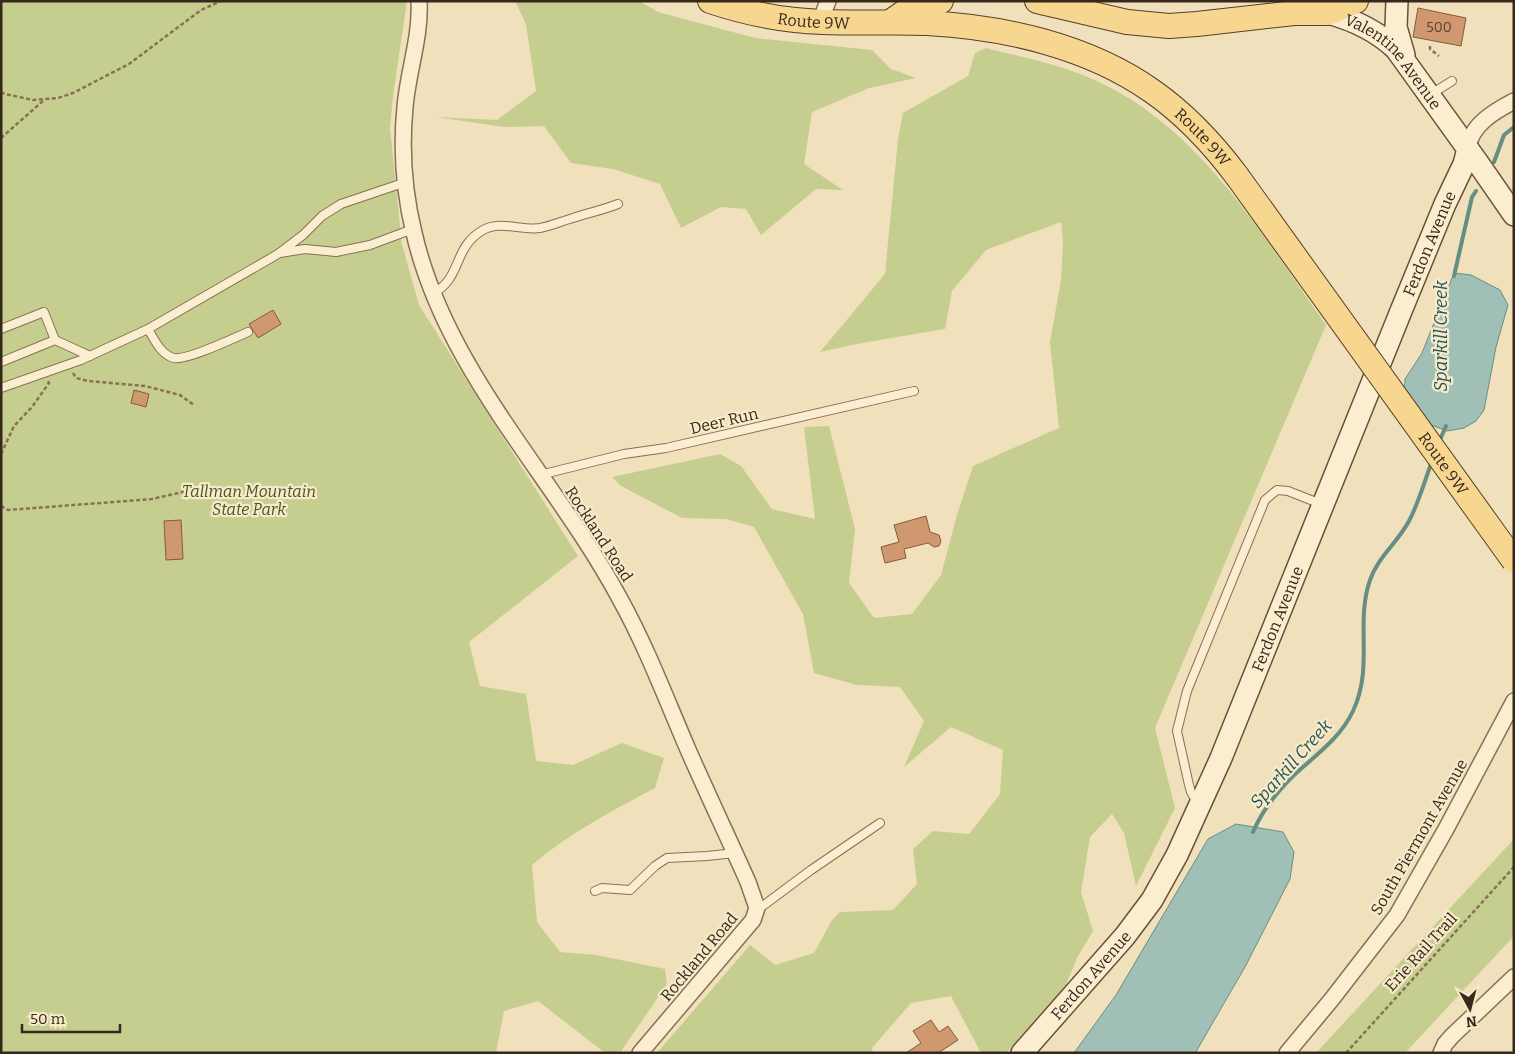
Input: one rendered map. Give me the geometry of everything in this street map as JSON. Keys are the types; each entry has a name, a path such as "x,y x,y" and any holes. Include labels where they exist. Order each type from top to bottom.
{"main road":[{"name":"Route 9W","path":"710,1 746,12 770,16 824,11 891,24 946,25 999,32 1054,46 1100,62 1134,79 1169,104 1206,140 1237,176 1514,561"},
{"path":"891,24 899,14 941,1"},
{"name":"Valentine Avenue","path":"1037,1 1127,22 1162,26 1294,13 1328,12"},
{"path":"1328,12 1356,1"}],"street":[{"name":"Rockland Road","path":"420,1 418,32 404,107 403,140 406,182 413,229 422,266 432,294 490,402 588,545 620,599 646,652 735,852 757,908 753,920 640,1053"},
{"path":"1397,1 1398,38 1410,66"},
{"name":"Valentine Avenue","path":"1328,12 1354,21 1376,32 1396,49 1410,66 1514,215"},
{"path":"1468,149 1470,138 1476,128 1514,100"},
{"name":"Ferdon Avenue","path":"1022,1053 1125,936 1163,881 1221,758 1430,240 1464,164 1468,149"},
{"name":"South Piermont Avenue","path":"1288,1053 1397,915 1446,829 1514,701"},
{"path":"1441,1053 1445,1044 1452,1036 1514,977"}],"lane":[{"path":"1429,95 1452,81"},
{"path":"1,388 90,356 148,329 278,254 303,235 322,216 341,204 406,182"},
{"path":"432,294 446,285 451,278 467,243 486,228 497,226 538,228 618,204"},
{"path":"278,254 305,249 336,252 370,245 413,229"},
{"path":"1,329 44,312 56,340 90,356"},
{"path":"148,329 162,351 174,358 186,357 248,332"},
{"path":"1,362 56,340"},
{"name":"Deer Run","path":"540,475 624,454 666,448 914,391"},
{"path":"1200,806 1191,792 1177,731 1188,691 1265,500 1277,490 1288,491 1323,505"},
{"path":"757,908 764,905 880,823"},
{"path":"595,891 602,888 630,890 655,866 667,858 735,852"}],"path":[{"path":"1,92 33,100 58,98 72,94 129,64 201,10 222,1"},
{"path":"1430,46 1430,49 1438,56"},
{"path":"1,138 45,99"},
{"path":"69,364 76,378 88,381 144,386 180,395 194,405"},
{"path":"1,454 14,426 32,407 49,383 46,372"},
{"path":"1,506 8,510 152,499 200,488"},
{"name":"Erie Rail Trail","path":"1346,1053 1514,867"}],"green space":[{"name":"Tallman Mountain State Park","path":"1,1 407,1 390,128 402,244 419,305 578,556 469,642 480,686 526,694 536,761 573,765 622,743 664,758 655,788 576,833 532,865 537,922 560,952 596,955 665,969 667,984 620,1053 605,1053 538,1001 504,1011 496,1053 1,1053"},
{"path":"515,1 639,1 658,12 755,38 872,50 891,69 916,78 869,88 812,112 804,164 843,190 816,189 761,235 746,209 721,207 681,228 660,184 613,169 571,163 544,126 504,127 436,117 497,120 536,91 526,24"},
{"path":"986,48 1047,63 1091,78 1140,106 1172,131 1202,159 1229,191 1280,258 1326,325 1155,728 1175,808 1136,886 1124,833 1112,814 1090,837 1081,892 1093,931 1078,956 1065,987 1006,1053 981,1053 951,996 911,1003 872,1048 873,1053 657,1053 750,945 775,965 814,953 832,920 840,912 893,910 917,884 913,849 933,831 969,834 1000,794 1003,750 951,727 904,767 924,721 900,687 857,685 814,673 803,614 754,527 726,519 682,518 621,486 612,477 720,454 741,466 772,509 815,519 804,427 829,426 855,529 849,583 874,618 912,614 941,575 957,515 973,466 1059,428 1050,342 1061,280 1063,243 1061,222 986,250 952,291 945,329 820,352 885,274 898,139 903,113 968,76 975,53"},
{"path":"1514,839 1514,936 1405,1053 1316,1053"}],"water":[{"path":"1454,273 1471,275 1500,290 1508,305 1496,347 1484,410 1476,421 1464,428 1447,431 1431,425 1404,397 1405,379 1422,353"},
{"path":"1236,824 1283,832 1294,852 1290,879 1245,967 1195,1053 1074,1053 1116,995 1208,839"}],"building":[{"path":"1418,8 1466,18 1461,46 1413,37"},
{"path":"273,310 281,324 258,338 249,324"},
{"path":"134,390 149,394 146,407 131,403"},
{"path":"926,516 930,532 939,535 941,541 939,546 934,547 928,543 904,549 906,558 885,563 881,547 899,542 894,525"},
{"path":"181,520 183,559 166,560 164,521"},
{"path":"931,1020 939,1032 948,1026 958,1040 938,1053 906,1053 921,1043 913,1031"}],"waterway":[{"name":"Sparkill Creek","path":"1494,162 1504,135 1514,127"},
{"name":"Sparkill Creek","path":"1454,276 1472,197 1476,191"},
{"name":"Sparkill Creek","path":"1439,442 1446,426"},
{"name":"Sparkill Creek","path":"1253,832 1275,796 1292,777 1334,739 1353,711 1359,695 1362,678 1364,662 1364,612 1370,580 1378,564 1409,521 1432,461"}]}
